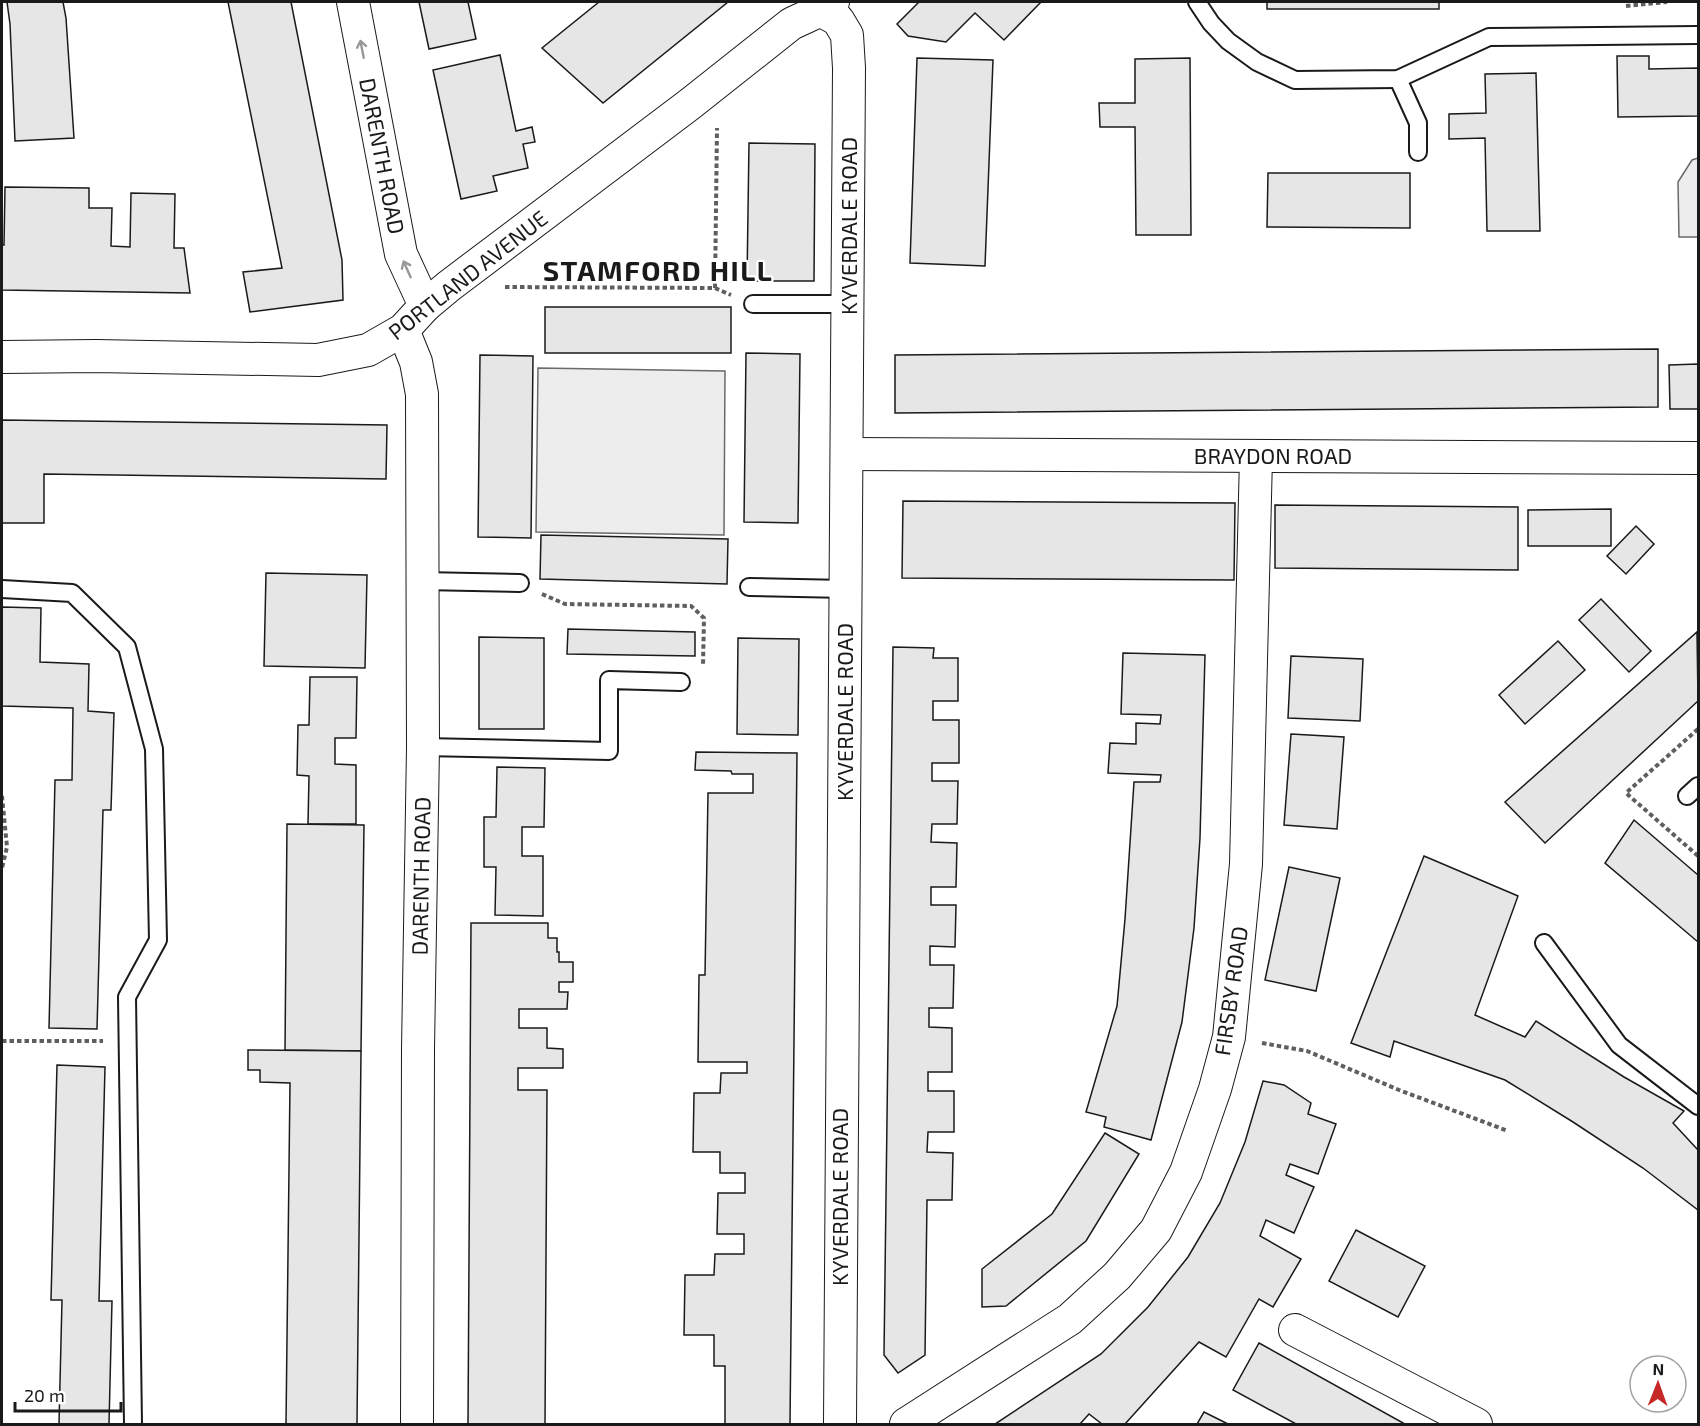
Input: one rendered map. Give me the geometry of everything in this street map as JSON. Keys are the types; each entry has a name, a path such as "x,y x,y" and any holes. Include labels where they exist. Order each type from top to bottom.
{"street":[{"name":"DARENTH ROAD","path":"352,2 401,254 425,306"},
{"name":"PORTLAND AVENUE","path":"2,357 96,356 318,360 368,350 403,330 425,306 449,286 791,24 827,6"},
{"name":"KYVERDALE ROAD","path":"827,6 847,35 849,68 840,1425"},
{"name":"DARENTH ROAD","path":"403,330 416,362 422,394 423,747 418,1061 417,1425"},
{"name":"BRAYDON ROAD","path":"847,454 1698,458"},
{"name":"FIRSBY ROAD","path":"906,1425 1070,1319 1117,1276 1156,1230 1186,1172 1215,1089 1229,1036 1246,864 1256,457"},
{"path":"1295,1330 1476,1425"}],"lane":[{"path":"1197,2 1211,23 1228,41 1257,63 1295,80 1398,79 1489,37 1698,35"},
{"path":"1398,79 1418,123 1418,152"},
{"path":"753,304 849,304"},
{"path":"422,581 520,583"},
{"path":"748,587 846,589"},
{"path":"2,590 72,593 127,647 154,749 158,940 127,997 134,1425"},
{"path":"423,747 609,751 609,680 681,682"},
{"path":"1544,943 1619,1044 1698,1106"}],"path":[{"path":"449,286 715,288 717,82"},
{"path":"520,583 565,604 691,606 704,618 702,682 681,682"},
{"path":"2,795 7,847 2,868"},
{"path":"1229,1036 1307,1052 1508,1131"},
{"path":"2,1041 129,1041"}],"shaded area":[{"path":"1698,158 1698,237 1679,237 1678,182 1692,160"},
{"path":"538,368 725,371 724,535 536,532"}],"building":[{"path":"7,2 63,2 74,138 15,141"},
{"path":"228,2 291,2 342,260 343,300 250,312 243,272 282,268"},
{"path":"419,2 468,2 476,39 429,49"},
{"path":"599,2 728,2 603,103 542,48"},
{"path":"919,2 1041,2 1004,40 975,13 946,42 908,36 897,24"},
{"path":"1267,2 1439,2 1439,9 1267,9"},
{"path":"500,55 516,131 532,127 535,142 523,144 528,168 493,176 497,191 461,199 433,70"},
{"path":"1617,56 1649,56 1649,69 1698,68 1698,116 1618,117"},
{"path":"917,58 993,60 985,266 910,263"},
{"path":"1190,58 1191,235 1136,235 1135,127 1100,127 1099,103 1135,103 1135,59"},
{"path":"1536,73 1540,231 1487,231 1485,138 1449,139 1449,114 1486,113 1485,74"},
{"path":"749,143 815,144 814,281 747,281"},
{"path":"1268,173 1410,173 1410,228 1267,227"},
{"path":"5,187 89,188 89,208 112,208 111,246 130,247 131,193 175,194 174,248 184,248 190,293 2,290"},
{"path":"545,307 731,307 731,353 545,353"},
{"path":"1658,349 1658,407 895,413 895,355"},
{"path":"746,353 800,354 798,523 744,522"},
{"path":"480,355 533,356 531,538 478,537"},
{"path":"1698,364 1698,409 1670,409 1669,365"},
{"path":"2,420 387,425 386,479 44,474 44,523 2,523"},
{"path":"903,501 1235,503 1234,580 902,578"},
{"path":"1275,505 1518,507 1518,570 1275,568"},
{"path":"1611,509 1611,546 1528,546 1528,510"},
{"path":"1636,526 1654,544 1626,574 1607,556"},
{"path":"541,535 728,539 727,584 540,579"},
{"path":"266,573 367,575 365,668 264,666"},
{"path":"1601,599 1651,651 1629,672 1579,620"},
{"path":"2,607 41,608 40,662 89,664 88,711 114,713 111,810 103,810 97,1029 49,1028 55,780 72,780 73,708 2,706"},
{"path":"568,629 695,632 695,656 567,654"},
{"path":"1697,632 1698,701 1545,843 1505,802"},
{"path":"479,637 544,638 544,729 479,729"},
{"path":"738,638 799,639 798,735 737,734"},
{"path":"1558,641 1585,670 1525,724 1499,695"},
{"path":"893,647 934,648 933,658 958,658 958,701 933,701 933,720 959,720 959,763 932,763 932,781 958,781 957,824 932,824 931,842 957,843 956,887 931,887 931,905 956,905 955,947 930,946 930,965 954,965 953,1008 929,1008 929,1027 952,1028 952,1072 928,1072 928,1091 954,1091 954,1132 928,1132 927,1152 953,1153 952,1200 927,1200 925,1355 898,1373 884,1355"},
{"path":"1123,653 1205,655 1200,838 1194,928 1182,1022 1151,1140 1104,1127 1106,1117 1086,1112 1117,1006 1134,782 1160,782 1161,775 1108,773 1110,743 1136,744 1136,723 1160,724 1161,715 1121,714"},
{"path":"1291,656 1363,659 1360,721 1288,718"},
{"path":"310,677 357,677 356,738 335,738 335,764 356,765 356,824 308,824 309,776 297,775 298,725 309,725"},
{"path":"1291,734 1344,737 1337,829 1284,825"},
{"path":"696,752 797,753 790,1424 725,1424 725,1366 714,1366 714,1335 684,1335 685,1275 714,1275 715,1254 744,1254 744,1234 717,1234 718,1193 745,1193 745,1173 720,1173 720,1152 693,1152 694,1093 720,1093 721,1073 747,1073 747,1062 698,1062 699,975 705,975 708,793 753,793 753,774 695,770"},
{"path":"497,767 545,768 544,827 522,827 522,856 543,856 543,916 495,915 496,867 484,867 484,817 496,817"},
{"path":"1634,820 1698,875 1698,942 1605,863"},
{"path":"287,824 364,825 361,1051 285,1050"},
{"path":"1424,856 1518,896 1475,1015 1525,1037 1536,1021 1624,1077 1684,1111 1673,1123 1698,1150 1698,1210 1643,1168 1505,1080 1394,1041 1390,1057 1351,1043"},
{"path":"1289,867 1340,878 1316,991 1265,980"},
{"path":"471,923 548,923 548,938 557,938 559,962 573,962 573,982 559,982 559,992 568,992 567,1009 519,1009 519,1028 547,1028 547,1048 563,1049 563,1068 518,1068 518,1090 547,1090 545,1424 468,1424"},
{"path":"248,1050 361,1051 357,1424 286,1424 290,1083 260,1082 260,1070 248,1070"},
{"path":"57,1065 105,1067 99,1301 112,1301 109,1424 59,1424 62,1300 51,1300"},
{"path":"1263,1081 1284,1085 1311,1103 1308,1114 1336,1124 1318,1174 1290,1164 1286,1175 1314,1187 1294,1233 1266,1220 1260,1236 1301,1259 1273,1307 1259,1299 1226,1357 1199,1342 1125,1424 1102,1424 1089,1414 1080,1424 995,1424 1101,1354 1148,1307 1188,1257 1220,1203 1245,1142"},
{"path":"1105,1133 1139,1154 1086,1241 1006,1306 982,1307 982,1269 1052,1214"},
{"path":"1356,1230 1425,1266 1398,1317 1329,1281"},
{"path":"1259,1343 1405,1424 1296,1424 1233,1390"},
{"path":"1204,1412 1228,1424 1197,1424"}],"district":[{"name":"STAMFORD HILL","path":"658,271"}]}
